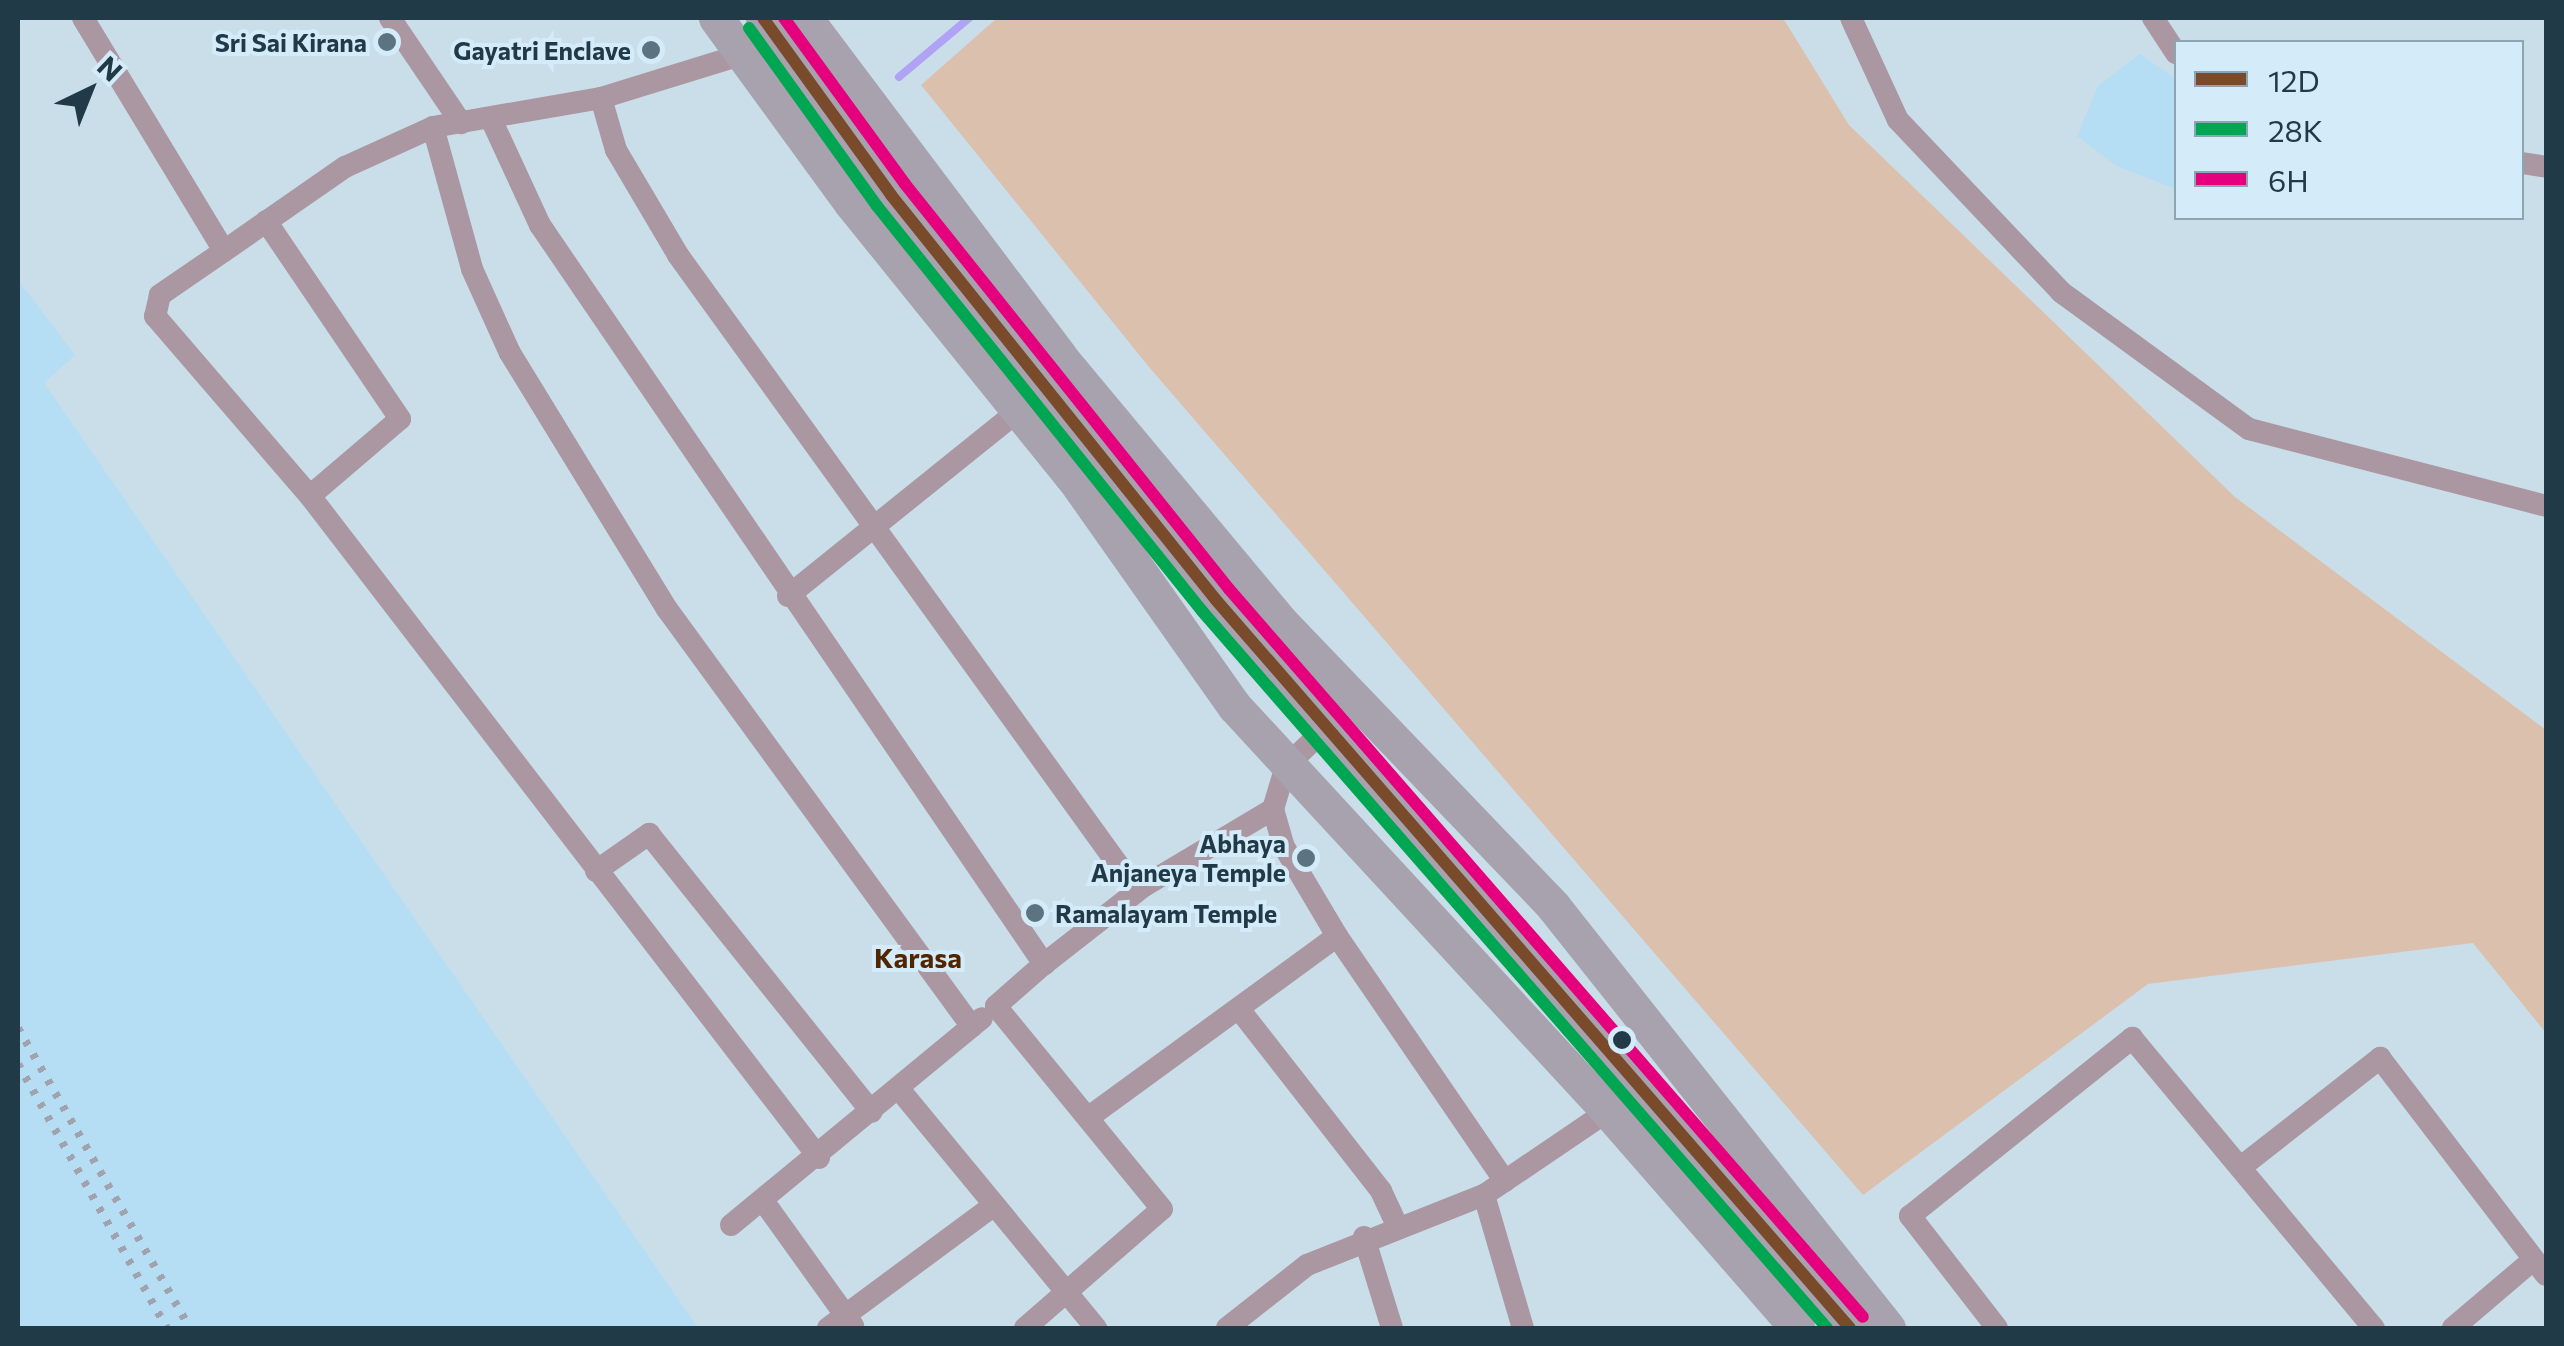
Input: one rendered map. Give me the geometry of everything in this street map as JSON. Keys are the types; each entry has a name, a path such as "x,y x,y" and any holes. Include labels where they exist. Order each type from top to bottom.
{"main road":[{"path":"716,18 1074,479 1163,612 1286,766 1608,1111 1797,1328"},
{"path":"764,18 986,315 1327,728 1850,1328"},
{"path":"804,18 1060,357 1354,702 1554,906 1888,1328"}],"street":[{"path":"83,18 224,250"},
{"path":"390,18 461,123"},
{"path":"1852,18 1898,120 2062,292 2249,430 2546,506"},
{"path":"2153,18 2174,50"},
{"path":"741,55 601,98 434,127 346,167 266,221 160,295 155,316 310,496 820,1158"},
{"path":"601,98 616,150 678,256 1137,891"},
{"path":"492,119 540,225 788,596 1044,964"},
{"path":"434,127 472,268 510,353 666,609 972,1027"},
{"path":"266,221 400,419 310,496"},
{"path":"788,596 1018,410"},
{"path":"1354,702 1286,766 1273,809 1283,845 1338,936 1514,1175"},
{"path":"731,1225 820,1158 1044,964 1137,891 1273,809"},
{"path":"596,871 649,834 872,1112"},
{"path":"1088,1118 1338,936"},
{"path":"996,1006 1162,1209 1025,1328"},
{"path":"1239,1010 1380,1191 1397,1225"},
{"path":"1996,1328 1910,1216 2132,1038 2374,1328"},
{"path":"2240,1167 2380,1058 2540,1267 2453,1328"},
{"path":"900,1089 1096,1328"},
{"path":"1227,1328 1307,1265 1364,1238 1484,1195 1608,1111"},
{"path":"1484,1195 1523,1328"},
{"path":"764,1202 843,1324 993,1206"},
{"path":"1364,1238 1392,1328"}],"shaded area":[{"path":"997,18 1783,18 1849,125 2235,497 2546,730 2546,1033 2473,943 2148,984 1863,1195 1149,367 921,85"},
{"path":"2140,54 2174,78 2174,188 2117,166 2077,136 2098,86"},
{"path":"18,280 75,355 44,383 698,1328 18,1328"}],"waterway":[{"path":"899,77 969,18"}],"railway":[{"path":"18,1028 190,1328"},
{"path":"18,1064 167,1328"}],"transit line":[{"name":"12D","path":"763,18 891,195 1216,600 1850,1328"},
{"name":"6H","path":"784,18 905,184 1229,589 1863,1317"},
{"name":"28K","path":"749,28 877,206 1202,611 1827,1328"}],"place":[{"name":"Sri Sai Kirana","path":"387,42"},
{"name":"Gayatri Enclave","path":"651,50"},
{"name":"Abhaya Anjaneya Temple","path":"1306,858"},
{"name":"Ramalayam Temple","path":"1035,913"}],"district":[{"name":"Karasa","path":"918,957"}]}
